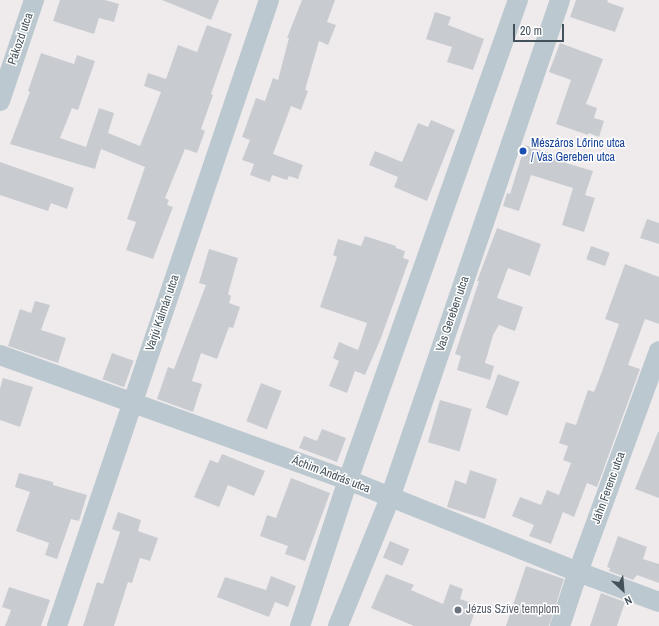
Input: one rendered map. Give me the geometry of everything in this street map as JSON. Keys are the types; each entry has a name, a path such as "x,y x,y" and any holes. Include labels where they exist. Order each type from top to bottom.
{"street":[{"name":"Pákozd utca","path":"0,101 34,0"},
{"name":"Varjú Kálmán utca","path":"57,626 269,0"},
{"path":"300,626 348,480 518,0"},
{"name":"Vas Gereben utca","path":"338,626 390,498 560,0"},
{"name":"Jáhn Ferenc utca","path":"560,626 578,572 659,351"},
{"name":"Áchim András utca","path":"0,355 348,480 578,572 659,602"}],"building":[{"path":"60,0 105,0 119,4 114,22 99,18 94,34 53,21"},
{"path":"162,0 219,0 211,20"},
{"path":"302,0 335,0 327,22 336,25 328,45 319,41 305,90 308,91 301,110 291,106 273,154 303,165 298,179 289,176 287,180 272,175 270,182 250,175 254,164 242,160 250,140 242,137 256,98 265,101 273,78 278,80 289,38 287,38"},
{"path":"576,0 608,0 607,2 624,8 615,32 570,17"},
{"path":"435,12 451,17 448,25 484,39 473,70 447,62 452,47 426,39"},
{"path":"207,25 232,34 211,94 213,95 201,129 205,131 197,153 185,149 165,198 169,200 167,205 173,207 153,259 126,250 136,222 127,219 145,167 101,149 95,169 10,144 30,92 28,91 41,53 74,64 77,55 95,61 78,110 72,108 60,138 86,147 99,108 114,113 108,133 140,146 161,92 144,86 148,73 166,79 178,45 197,52"},
{"path":"560,43 603,59 586,104 597,108 594,118 604,121 599,137 589,133 588,135 556,124 571,80 549,72"},
{"path":"431,120 455,130 427,201 394,187 398,177 369,165 375,151 402,162 418,123 428,127"},
{"path":"525,145 567,159 566,163 593,171 585,195 595,198 584,232 562,225 573,188 531,175 519,211 503,206 507,193 510,194"},
{"path":"0,162 74,188 67,209 51,203 48,211 0,195"},
{"path":"647,219 659,223 659,244 640,238"},
{"path":"497,228 541,244 530,276 508,268 497,298 523,307 515,331 499,325 493,335 485,363 494,366 490,380 457,370 461,356 455,354 479,281 477,281"},
{"path":"365,236 396,246 396,248 405,251 403,258 409,260 381,338 365,375 355,371 347,393 329,386 339,361 333,358 339,342 358,350 367,323 320,307 337,257 333,255 338,239 361,246"},
{"path":"591,246 610,253 605,266 586,259"},
{"path":"209,249 238,258 228,294 231,296 229,303 240,307 233,328 229,327 217,359 201,353 192,381 202,384 193,412 157,399 168,367 174,369 206,285 199,283"},
{"path":"625,264 659,277 659,324 645,319 628,365 640,369 597,487 587,483 574,517 563,512 551,544 529,536 534,525 512,516 520,497 541,505 547,490 559,495 571,463 563,460 568,446 559,443 566,422 576,425 588,390 594,392 601,374 619,324 605,319"},
{"path":"35,301 50,305 41,330 66,338 58,363 8,346 20,309 31,313"},
{"path":"112,353 134,361 124,387 102,379"},
{"path":"498,374 520,382 507,416 486,408"},
{"path":"3,378 33,387 20,427 0,420 0,389"},
{"path":"261,383 282,391 267,429 246,421"},
{"path":"440,400 472,409 460,451 428,442"},
{"path":"322,429 346,438 337,462 299,448 304,436 317,441"},
{"path":"659,432 659,498 635,489"},
{"path":"222,454 265,471 254,496 228,485 219,507 194,497 210,460 218,463"},
{"path":"470,470 497,479 485,519 447,507 455,480 466,484"},
{"path":"19,473 53,482 53,485 87,495 79,521 71,519 57,559 45,555 49,543 16,531 30,492 15,487"},
{"path":"291,478 330,493 305,561 285,554 288,546 260,536 267,515 276,518"},
{"path":"118,512 141,520 138,531 158,538 150,561 140,558 132,583 128,582 114,626 83,626 97,582 103,584 120,532 112,529"},
{"path":"618,536 647,547 643,559 659,564 659,583 637,575 633,580 609,571 610,568 607,567"},
{"path":"390,541 409,549 402,566 383,558"},
{"path":"526,566 564,579 549,626 506,626"},
{"path":"386,574 414,585 411,590 443,604 450,584 463,589 460,599 477,605 470,626 414,626 371,608"},
{"path":"271,576 296,586 288,607 275,602 269,617 217,597 225,577 266,590"},
{"path":"9,587 50,600 41,626 5,626 11,610 2,607"},
{"path":"601,593 625,602 617,626 590,626"}],"place":[{"name":"Mészáros Lőrinc utca / Vas Gereben utca","path":"523,151"},
{"name":"Jézus Szíve templom","path":"458,610"}]}
